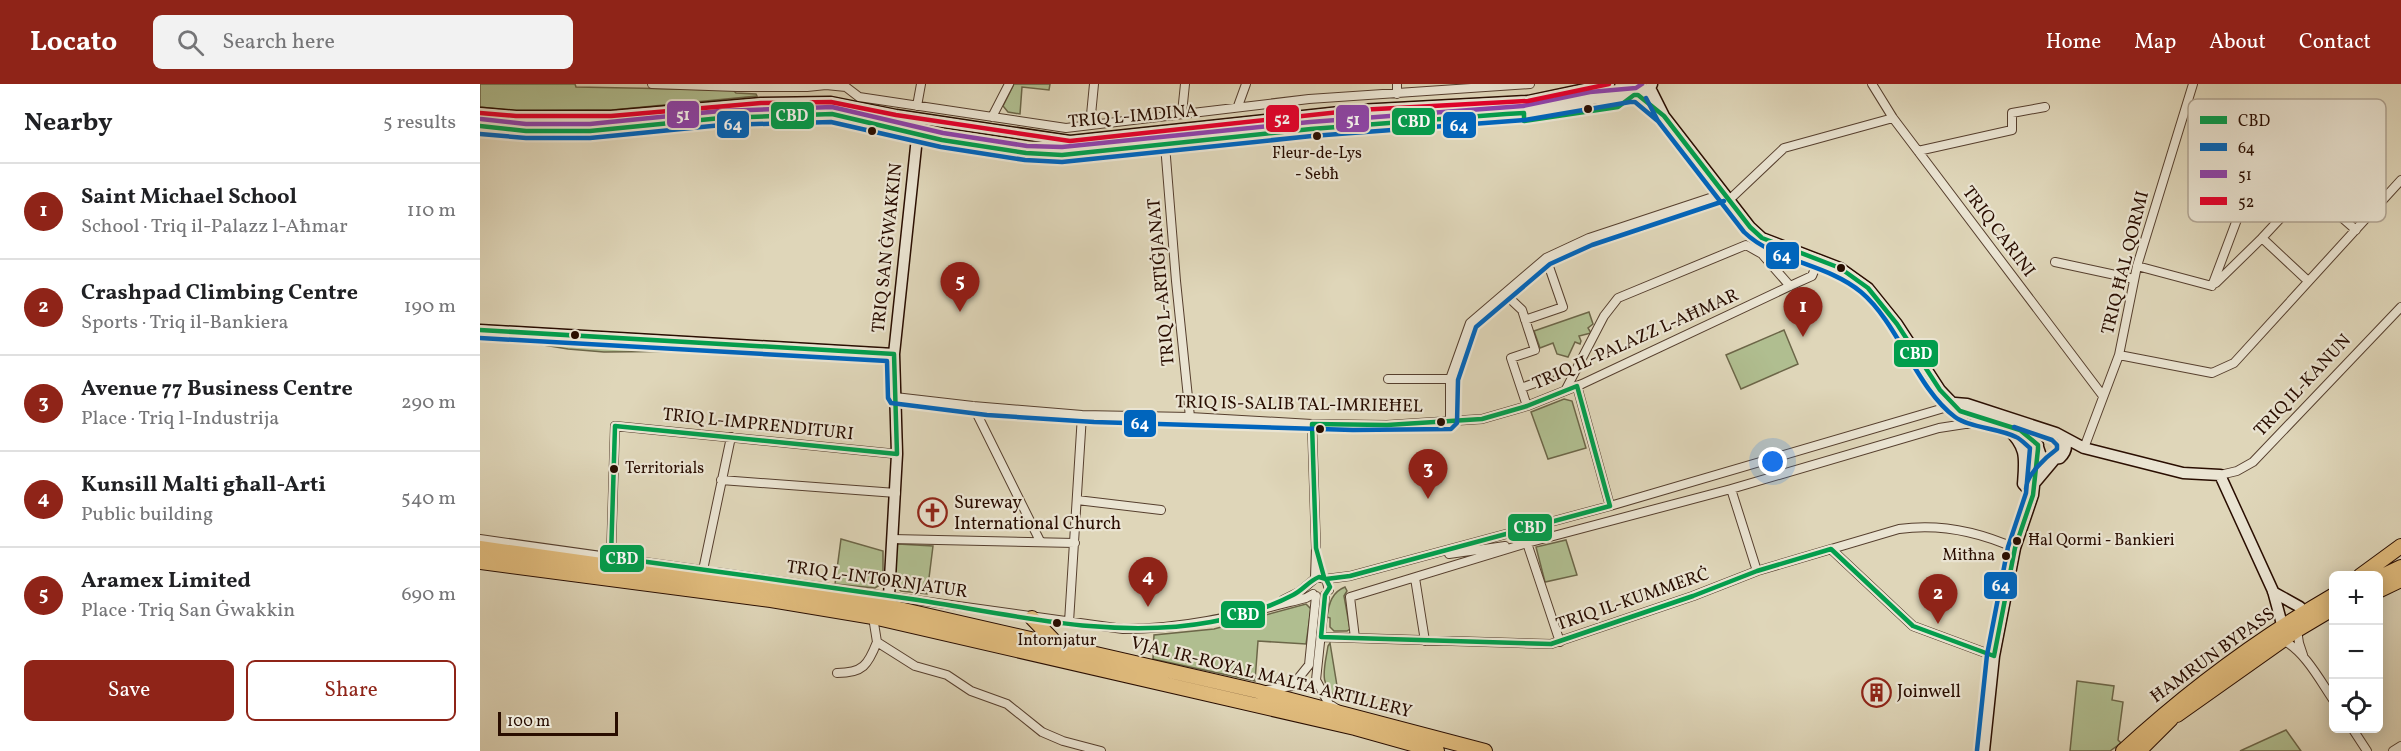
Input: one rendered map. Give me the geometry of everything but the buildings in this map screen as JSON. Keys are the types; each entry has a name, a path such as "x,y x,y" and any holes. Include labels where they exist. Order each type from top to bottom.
{"highway":[{"path":"2367,571 2401,546"},
{"name":"VJAL IR-ROYAL MALTA ARTILLERY","path":"480,548 873,603 1342,711 1485,751"},
{"path":"2379,571 2401,555"},
{"name":"VJAL IR-ROYAL MALTA ARTILLERY","path":"480,562 771,600 873,617 1346,726 1437,751"},
{"path":"2383,572 2401,567"},
{"path":"2383,585 2401,578"},
{"path":"2383,589 2401,578"},
{"name":"ĦAMRUN BYPASS","path":"2123,751 2169,715 2329,604"},
{"name":"ĦAMRUN BYPASS","path":"2283,634 2297,630 2329,605"},
{"path":"1032,618 1059,646"},
{"path":"2114,751 2169,715"},
{"path":"2139,751 2169,715"},
{"name":"ĦAMRUN BYPASS","path":"2132,751 2169,715"}],"main road":[{"name":"TRIQ L-IMDINA","path":"480,113 527,116 610,116 719,106 831,102 920,119 1051,139 1079,141 1358,110 1528,101 1609,84"},
{"path":"1622,84 1664,116"},
{"path":"1634,94 1651,86 1664,116 1725,197 1762,238 1840,268 1868,288 1897,324 1940,390 1953,401 1960,411 2028,434 2038,447 2041,456 2047,460 2054,460"},
{"name":"TRIQ L-IMDINA","path":"480,126 526,130 590,131 720,118 832,114 916,135 1026,153 1062,155 1311,129 1524,112 1634,94"},
{"name":"TRIQ SAN ĠWAKKIN","path":"889,596 897,454 894,354 912,195 916,135 920,119"},
{"path":"480,330 894,354"},
{"name":"TRIQ IL-KANUN","path":"1953,401 1997,413 2056,434 2084,448 2183,473 2220,475"},
{"path":"2002,425 2019,440 2026,455 2030,488"},
{"path":"1984,751 1994,656 2015,548 2040,438 2056,434 2066,446 2064,453 2054,460 2030,488"},
{"name":"TRIQ IL-KANUN","path":"2064,453 2084,448"},
{"path":"2220,475 2273,591 2283,634"},
{"path":"2273,591 2300,607"}],"street":[{"path":"652,84 805,86 826,84 844,86 859,97 1066,128 1238,106 1530,84"},
{"path":"917,106 921,84"},
{"path":"992,117 1009,84"},
{"path":"1090,125 1094,84"},
{"path":"1182,113 1185,84"},
{"path":"1238,106 1246,84"},
{"path":"1396,84 1397,94"},
{"name":"TRIQ CARINI","path":"1872,84 1893,118 2103,396"},
{"name":"TRIQ ĦAL QORMI","path":"2188,99 2193,84"},
{"name":"TRIQ ĦAL QORMI","path":"2084,448 2120,355 2137,266 2188,99"},
{"path":"1918,151 2012,130 2012,113 2045,107"},
{"path":"1450,422 1450,379 1470,323 1546,258 1588,238 1725,197 1784,147 1893,118"},
{"name":"TRIQ L-ARTIĠJANAT","path":"1165,145 1176,281 1191,417"},
{"path":"2386,197 2401,180"},
{"path":"2212,286 2236,222"},
{"path":"2212,286 2277,222"},
{"path":"2347,222 2356,230"},
{"path":"2120,355 2212,373 2234,363 2363,222"},
{"path":"2262,238 2308,281"},
{"path":"1565,391 1604,316 1618,298 1746,245 1762,254 1790,286"},
{"path":"1525,320 1563,307 1546,258"},
{"name":"TRIQ IL-PALAZZ L-AĦMAR","path":"1450,422 1482,419 1527,406 1577,386 1812,276 1819,259"},
{"path":"2055,262 2134,279"},
{"path":"2137,266 2212,286"},
{"path":"1505,294 1522,310 1535,350 1511,358 1527,406"},
{"name":"TRIQ IL-KANUN","path":"2220,475 2237,471 2253,462 2401,307"},
{"path":"1521,388 1549,378"},
{"path":"1388,379 1450,379"},
{"path":"1577,386 1610,506"},
{"name":"TRIQ IS-SALIB TAL-IMRIEĦEL","path":"895,398 1082,415 1191,417 1312,424 1450,422"},
{"path":"1312,581 1350,576 1610,506 1944,408 1953,401"},
{"path":"973,406 1040,541"},
{"path":"1069,622 1082,415"},
{"path":"1312,424 1316,548 1312,581 1321,594 1321,637 1316,680 1329,704 1342,711"},
{"path":"1355,638 1350,597 1527,543 1731,489 1939,428 1965,424 2002,425"},
{"name":"TRIQ L-IMPRENDITURI","path":"611,557 615,426 897,454"},
{"path":"703,570 731,437"},
{"path":"721,480 896,493"},
{"path":"1731,489 1757,571"},
{"path":"1077,500 1161,510"},
{"name":"TRIQ IL-KUMMERĊ","path":"1321,637 1540,645 1560,642 1693,596 1757,571 1899,529 1922,525 1949,527 2015,548"},
{"name":"TRIQ L-INTORNJATUR","path":"480,539 1123,629 1152,629 1202,624 1321,594 1350,576"},
{"path":"892,539 1075,543"},
{"path":"1414,559 1527,543"},
{"path":"1527,543 1560,642"},
{"path":"1257,691 1284,689 1292,686 1309,665 1325,578 1316,548"},
{"path":"1831,549 1913,626 1994,656"},
{"path":"1415,578 1425,640"},
{"name":"TRIQ L-INTORNJATUR","path":"1268,607 1299,592 1312,581"},
{"path":"837,673 852,673 869,663 877,642 873,617"},
{"path":"2297,630 2305,659"},
{"path":"2283,634 2305,659 2329,694"},
{"path":"877,642 915,666 947,675 971,691 1007,704 1042,732 1063,741 1101,751"},
{"path":"2355,733 2367,751"},
{"path":"2393,751 2401,746"}],"green space":[{"path":"480,84 575,84 576,87 733,90 736,93 756,94 757,96 612,110 516,111 480,107"},
{"path":"1014,84 1050,84 1049,90 1022,87 1020,114 1008,112 1003,106"},
{"path":"1589,312 1593,324 1588,328 1591,333 1579,336 1580,344 1575,342 1568,357 1557,354 1553,343 1540,348 1534,331"},
{"path":"1784,330 1798,364 1741,389 1726,355"},
{"path":"502,337 722,348 714,351 604,352 568,349"},
{"path":"1564,399 1572,401 1586,448 1548,459 1531,412"},
{"path":"841,539 883,551 883,583 875,588 835,584"},
{"path":"1566,540 1577,575 1545,582 1536,547"},
{"path":"898,544 933,546 927,594 901,591 892,583 894,550"},
{"path":"1345,587 1347,591 1344,596 1350,629 1334,631 1330,627 1330,618 1327,617 1329,607 1334,595"},
{"path":"1306,604 1311,609 1306,644 1258,641 1255,681 1153,659 1154,635 1214,629"},
{"path":"1330,643 1339,698 1332,693 1325,682 1324,668"},
{"path":"2077,681 2114,686 2112,700 2123,702 2118,740 2121,743 2110,751 2070,751"},
{"path":"2286,730 2301,751 2240,751"}],"transit line":[{"name":"52","path":"480,113 516,116 611,116 761,103 831,102 896,115 1070,141 1358,110 1528,101 1609,84"},
{"name":"51","path":"481,119 526,124 590,124 720,111 832,107 943,133 1027,146 1062,147 1310,122 1523,106 1590,92 1636,88 1642,84"},
{"name":"CBD","path":"480,126 526,131 590,131 721,118 832,114 942,140 1026,153 1062,155 1311,129 1506,114 1524,113 1524,121 1618,107 1634,95 1638,95 1664,116 1750,227 1762,238 1840,268 1868,288 1897,324 1940,390 1960,411 2020,430 2038,445 2038,449 2033,495 2015,548 1994,656 1913,626 1831,549 1757,571 1693,596 1551,644 1321,637 1325,595 1330,587 1326,579 1319,577 1283,600 1253,612 1222,620 1174,627 1101,627 611,557 615,426 897,454 894,354 480,330"},
{"name":"64","path":"1646,98 1658,121 1744,232 1770,250 1832,275 1861,292 1886,321 1929,390 1941,405 1961,421 2009,434 2020,439 2030,448 2026,493 2008,547 1987,655 1977,750"},
{"name":"64","path":"480,134 526,138 590,138 722,125 831,122 941,147 1025,160 1062,162 1312,136 1525,120 1630,102 1635,102 1659,122"},
{"name":"64","path":"480,338 887,361 888,398 891,403 987,415 1094,422 1353,430 1451,429 1457,423 1458,380 1476,327 1550,264 1592,245 1724,201"},
{"name":"CBD","path":"1324,577 1316,548 1312,424 1387,425 1482,419 1527,406 1577,386 1610,506 1350,576 1326,579"},
{"name":"64","path":"2014,427 2052,440 2057,445 2057,449 2033,472 2026,489"}],"place":[{"name":"Fleur-de-Lys - Sebħ","path":"1317,136"},
{"name":"Aramex Limited","path":"960,312"},
{"name":"Saint Michael School","path":"1803,337"},
{"name":"Territorials","path":"614,469"},
{"name":"Avenue 77 Business Centre","path":"1428,499"},
{"name":"Sureway International Church","path":"933,513"},
{"name":"Ħal Qormi - Bankieri","path":"2017,541"},
{"name":"Mitħna","path":"2006,556"},
{"name":"Kunsill Malti għall-Arti","path":"1148,607"},
{"name":"Intornjatur","path":"1057,623"},
{"name":"Crashpad Climbing Centre","path":"1938,624"},
{"name":"Joinwell","path":"1876,692"}]}
